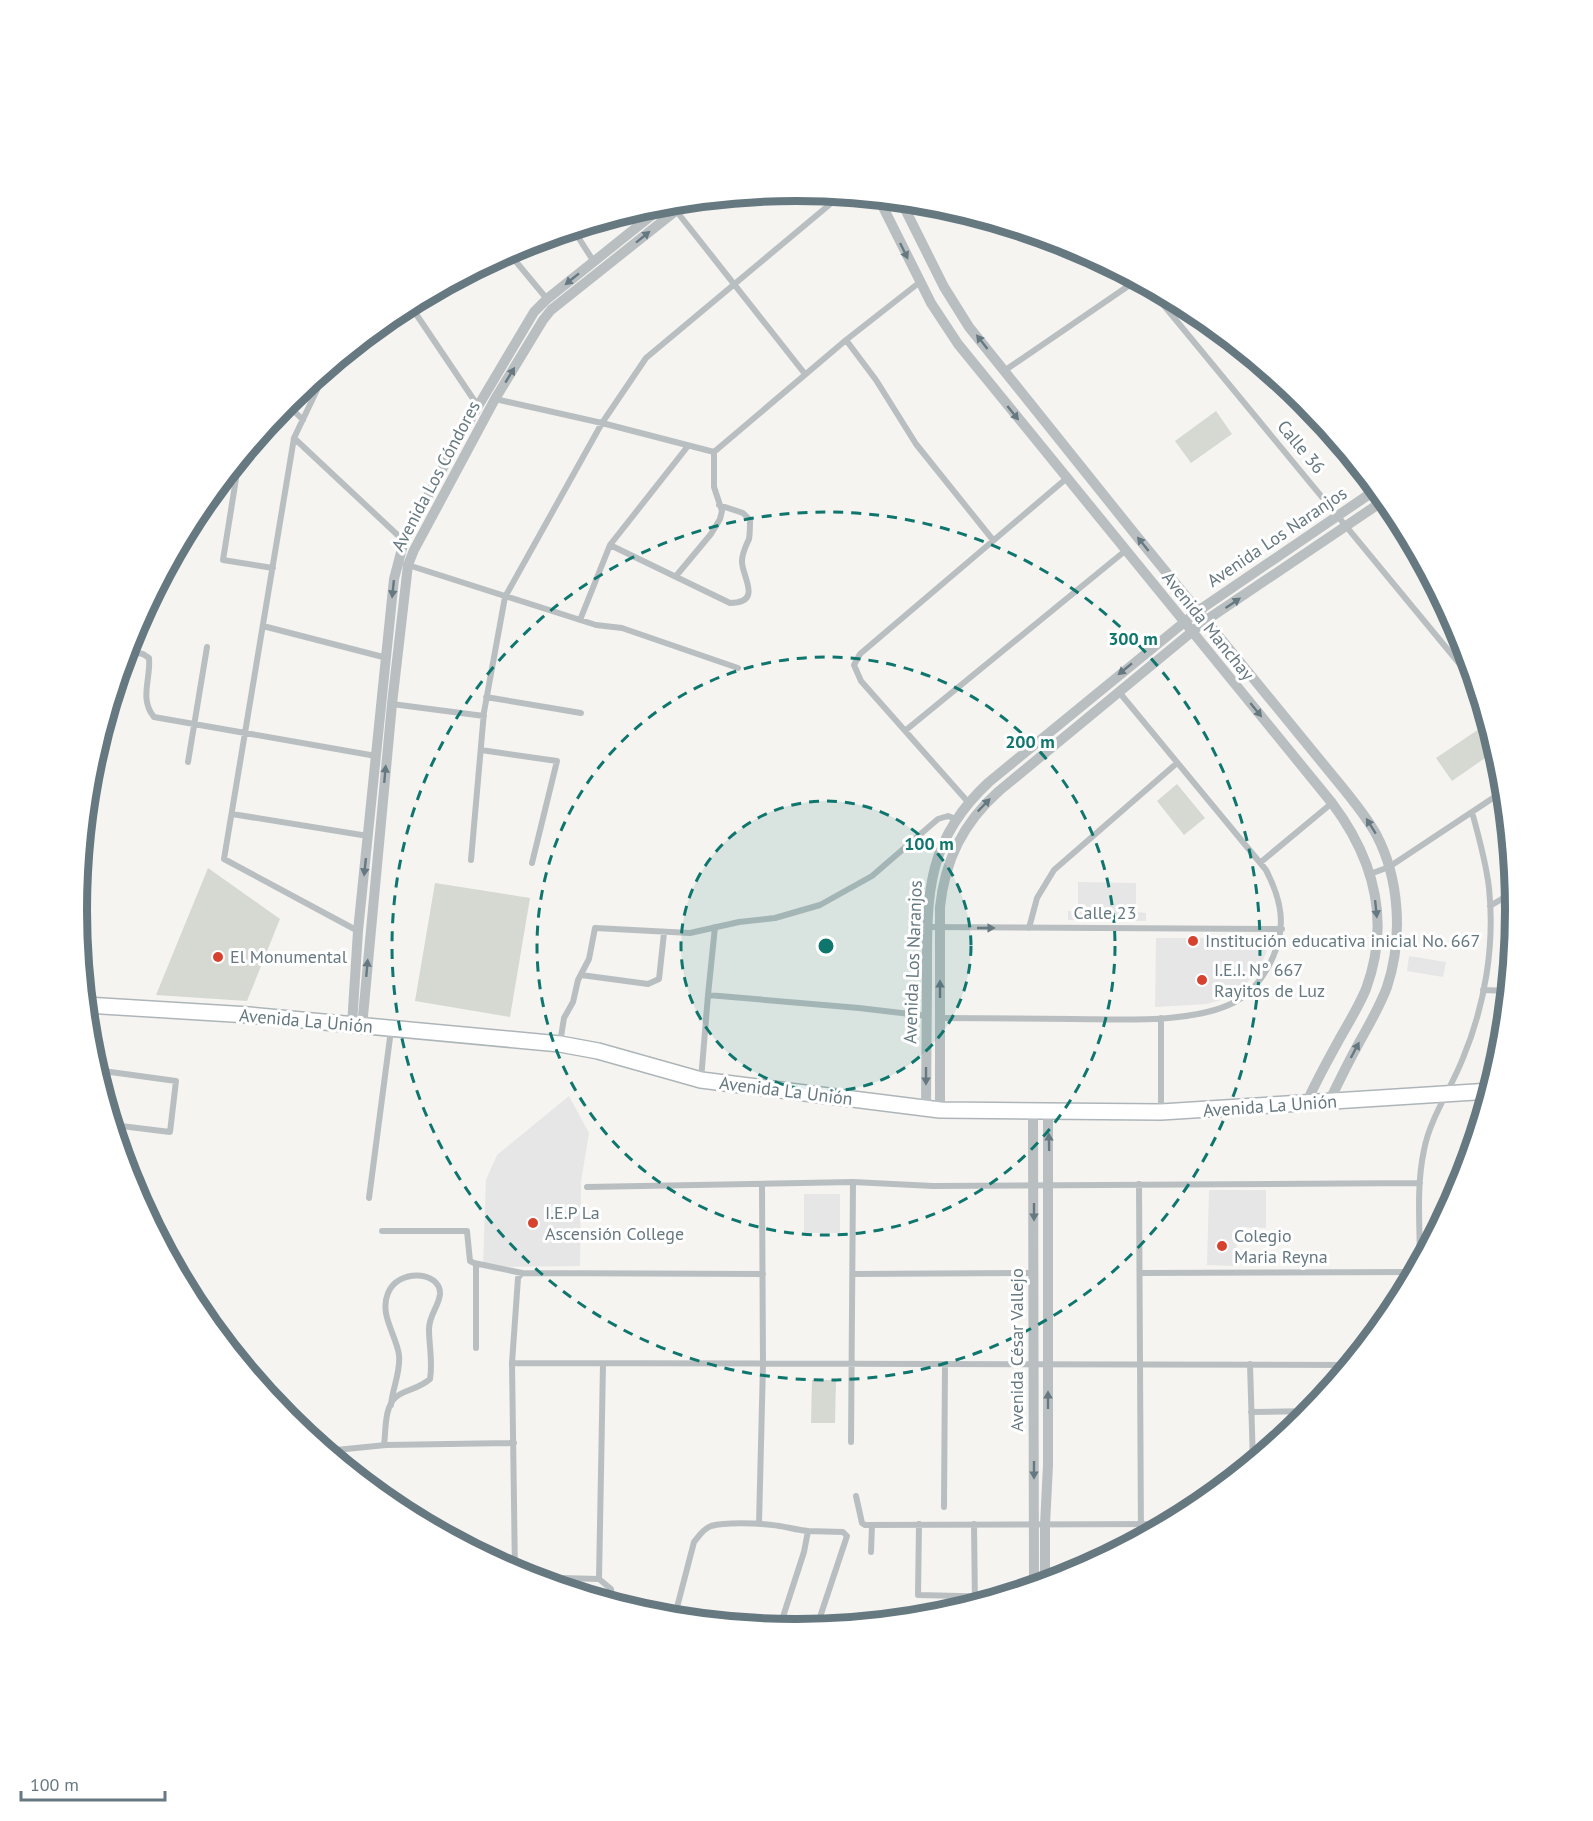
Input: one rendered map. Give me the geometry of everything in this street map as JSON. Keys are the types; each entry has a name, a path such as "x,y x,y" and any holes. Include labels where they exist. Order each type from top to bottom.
{"main road":[{"name":"Avenida La Unión","path":"93,1005 249,1015 560,1044 598,1051 701,1080 933,1109 1161,1112 1483,1092"}],"street":[{"path":"471,860 486,698 505,597 602,423 646,358 832,203"},
{"name":"Avenida Manchay","path":"883,206 939,317 958,345 1332,803 1359,844 1370,874 1376,903 1376,948 1370,977 1360,1001 1323,1067 1306,1104"},
{"name":"Avenida Manchay","path":"906,210 954,304 1004,371 1362,813 1380,842 1389,867 1397,914 1390,978 1376,1012 1329,1102"},
{"path":"676,212 805,374"},
{"name":"Avenida Los Cóndores","path":"357,1026 358,931 376,756 408,565 495,399 543,320 551,310 661,214"},
{"name":"Avenida Los Cóndores","path":"357,1026 392,704 394,579 404,541 478,406 534,312 594,262 638,219"},
{"path":"577,236 594,262"},
{"path":"515,260 548,299"},
{"path":"676,576 711,534 720,519 722,511 714,487 714,452 846,340 920,282"},
{"path":"1004,371 1130,285"},
{"name":"Calle 36","path":"1162,303 1463,668"},
{"path":"415,313 478,406"},
{"path":"846,340 876,380 916,444 993,540"},
{"path":"319,387 294,438 224,859 358,931"},
{"path":"495,399 602,423 714,452"},
{"path":"294,411 303,420"},
{"path":"294,438 404,541"},
{"path":"580,620 610,545 688,446"},
{"path":"236,477 223,560 273,568"},
{"path":"968,802 861,681 854,665 856,658 1067,478"},
{"name":"Avenida Los Naranjos","path":"933,1109 927,1017 928,895 944,841 968,802 989,782 1198,611 1370,494"},
{"path":"610,545 730,603 739,603 745,599 748,590 748,580 741,563 749,538 750,520 743,513 719,505"},
{"name":"Avenida Los Naranjos","path":"933,1109 940,1018 941,897 946,872 956,845 970,822 999,791 1205,621 1378,505"},
{"path":"906,730 1125,550"},
{"path":"408,565 596,625 622,628 738,668"},
{"path":"263,626 392,659"},
{"path":"188,762 207,647"},
{"path":"136,653 149,658 146,702 148,710 154,717 376,756"},
{"path":"940,1018 1161,1018 1216,1009 1240,999 1266,972 1276,951 1282,929 1281,911 1275,890 1261,862 1119,692"},
{"path":"486,698 581,713"},
{"path":"392,704 484,716"},
{"path":"481,750 557,761 532,862"},
{"path":"1029,928 1037,898 1054,870 1177,763"},
{"path":"1370,874 1389,867 1496,796"},
{"path":"1261,862 1332,803"},
{"path":"1420,1248 1420,1183 1426,1140 1469,1042 1483,990 1489,948 1490,906 1486,871 1472,812"},
{"path":"232,814 368,836"},
{"path":"560,1044 564,1018 573,1002 581,975 589,959 595,928 690,933 739,922 775,918 820,905 873,876 938,819 948,816 956,819"},
{"path":"1490,906 1505,897"},
{"path":"701,1080 715,927"},
{"name":"Calle 23","path":"927,927 1282,929"},
{"path":"581,975 648,984 659,979 664,933"},
{"path":"1483,990 1501,991"},
{"path":"708,995 859,1008 927,1017"},
{"path":"1161,1018 1161,1112"},
{"path":"369,1198 391,1029"},
{"path":"106,1071 176,1081 170,1132 121,1126"},
{"name":"Avenida César Vallejo","path":"1035,1578 1048,1465 1049,1184 1041,1112"},
{"name":"Avenida César Vallejo","path":"1041,1112 1034,1184 1034,1364 1040,1525 1044,1575"},
{"path":"587,1187 854,1182 933,1186 1420,1183"},
{"path":"851,1442 854,1182"},
{"path":"1140,1184 1141,1530"},
{"path":"759,1524 763,1364 762,1185"},
{"path":"382,1231 467,1231 470,1261 522,1273 763,1274"},
{"path":"476,1264 476,1348"},
{"path":"1140,1274 1407,1272"},
{"path":"515,1561 512,1363 518,1278 522,1273"},
{"path":"384,1445 399,1354 388,1325 386,1300 389,1290 404,1277 412,1274 423,1276 438,1285 440,1293 429,1328 432,1356 430,1379 422,1386 397,1396 391,1405"},
{"path":"853,1274 1034,1274"},
{"path":"512,1363 1341,1365"},
{"path":"599,1579 603,1364"},
{"path":"944,1507 945,1364"},
{"path":"1250,1364 1253,1453"},
{"path":"1251,1412 1298,1412"},
{"path":"336,1450 384,1445 514,1443"},
{"path":"856,1496 861,1523 865,1526 1152,1525"},
{"path":"677,1609 694,1542 701,1533 710,1527 720,1525 759,1524 795,1530 843,1532 847,1536 819,1619"},
{"path":"919,1524 918,1594 980,1596"},
{"path":"974,1524 975,1596"},
{"path":"871,1552 872,1525"},
{"path":"782,1619 804,1552 808,1531"},
{"path":"557,1578 599,1579 611,1589 611,1596"}],"shaded area":[{"path":"1216,411 1232,434 1191,463 1175,441"},
{"path":"1479,729 1484,736 1488,756 1452,781 1436,758"},
{"path":"1177,784 1205,818 1184,835 1157,801"},
{"name":"El Monumental","path":"208,868 280,919 247,1001 156,995"},
{"path":"1078,882 1136,883 1136,912 1146,913 1146,921 1068,920 1068,911 1078,911"},
{"path":"435,883 530,898 510,1017 415,1001"},
{"name":"I.E.I. N° 667 Rayitos de Luz","path":"1156,938 1269,938 1266,953 1258,971 1241,989 1227,998 1207,1004 1155,1007"},
{"path":"1409,956 1446,962 1443,977 1407,971"},
{"name":"I.E.P La Ascensión College","path":"569,1096 589,1133 581,1181 580,1266 483,1267 486,1180 497,1155"},
{"name":"Colegio Maria Reyna","path":"1209,1190 1266,1190 1266,1228 1237,1227 1236,1266 1207,1265"},
{"path":"804,1194 840,1194 840,1233 804,1233"},
{"path":"812,1380 836,1380 835,1423 811,1423"}],"place":[{"name":"Institución educativa inicial No. 667","path":"1193,941"},
{"name":"El Monumental","path":"218,957"},
{"name":"I.E.I. N° 667 Rayitos de Luz","path":"1202,980"},
{"name":"I.E.P La Ascensión College","path":"533,1223"},
{"name":"Colegio Maria Reyna","path":"1222,1246"}]}
